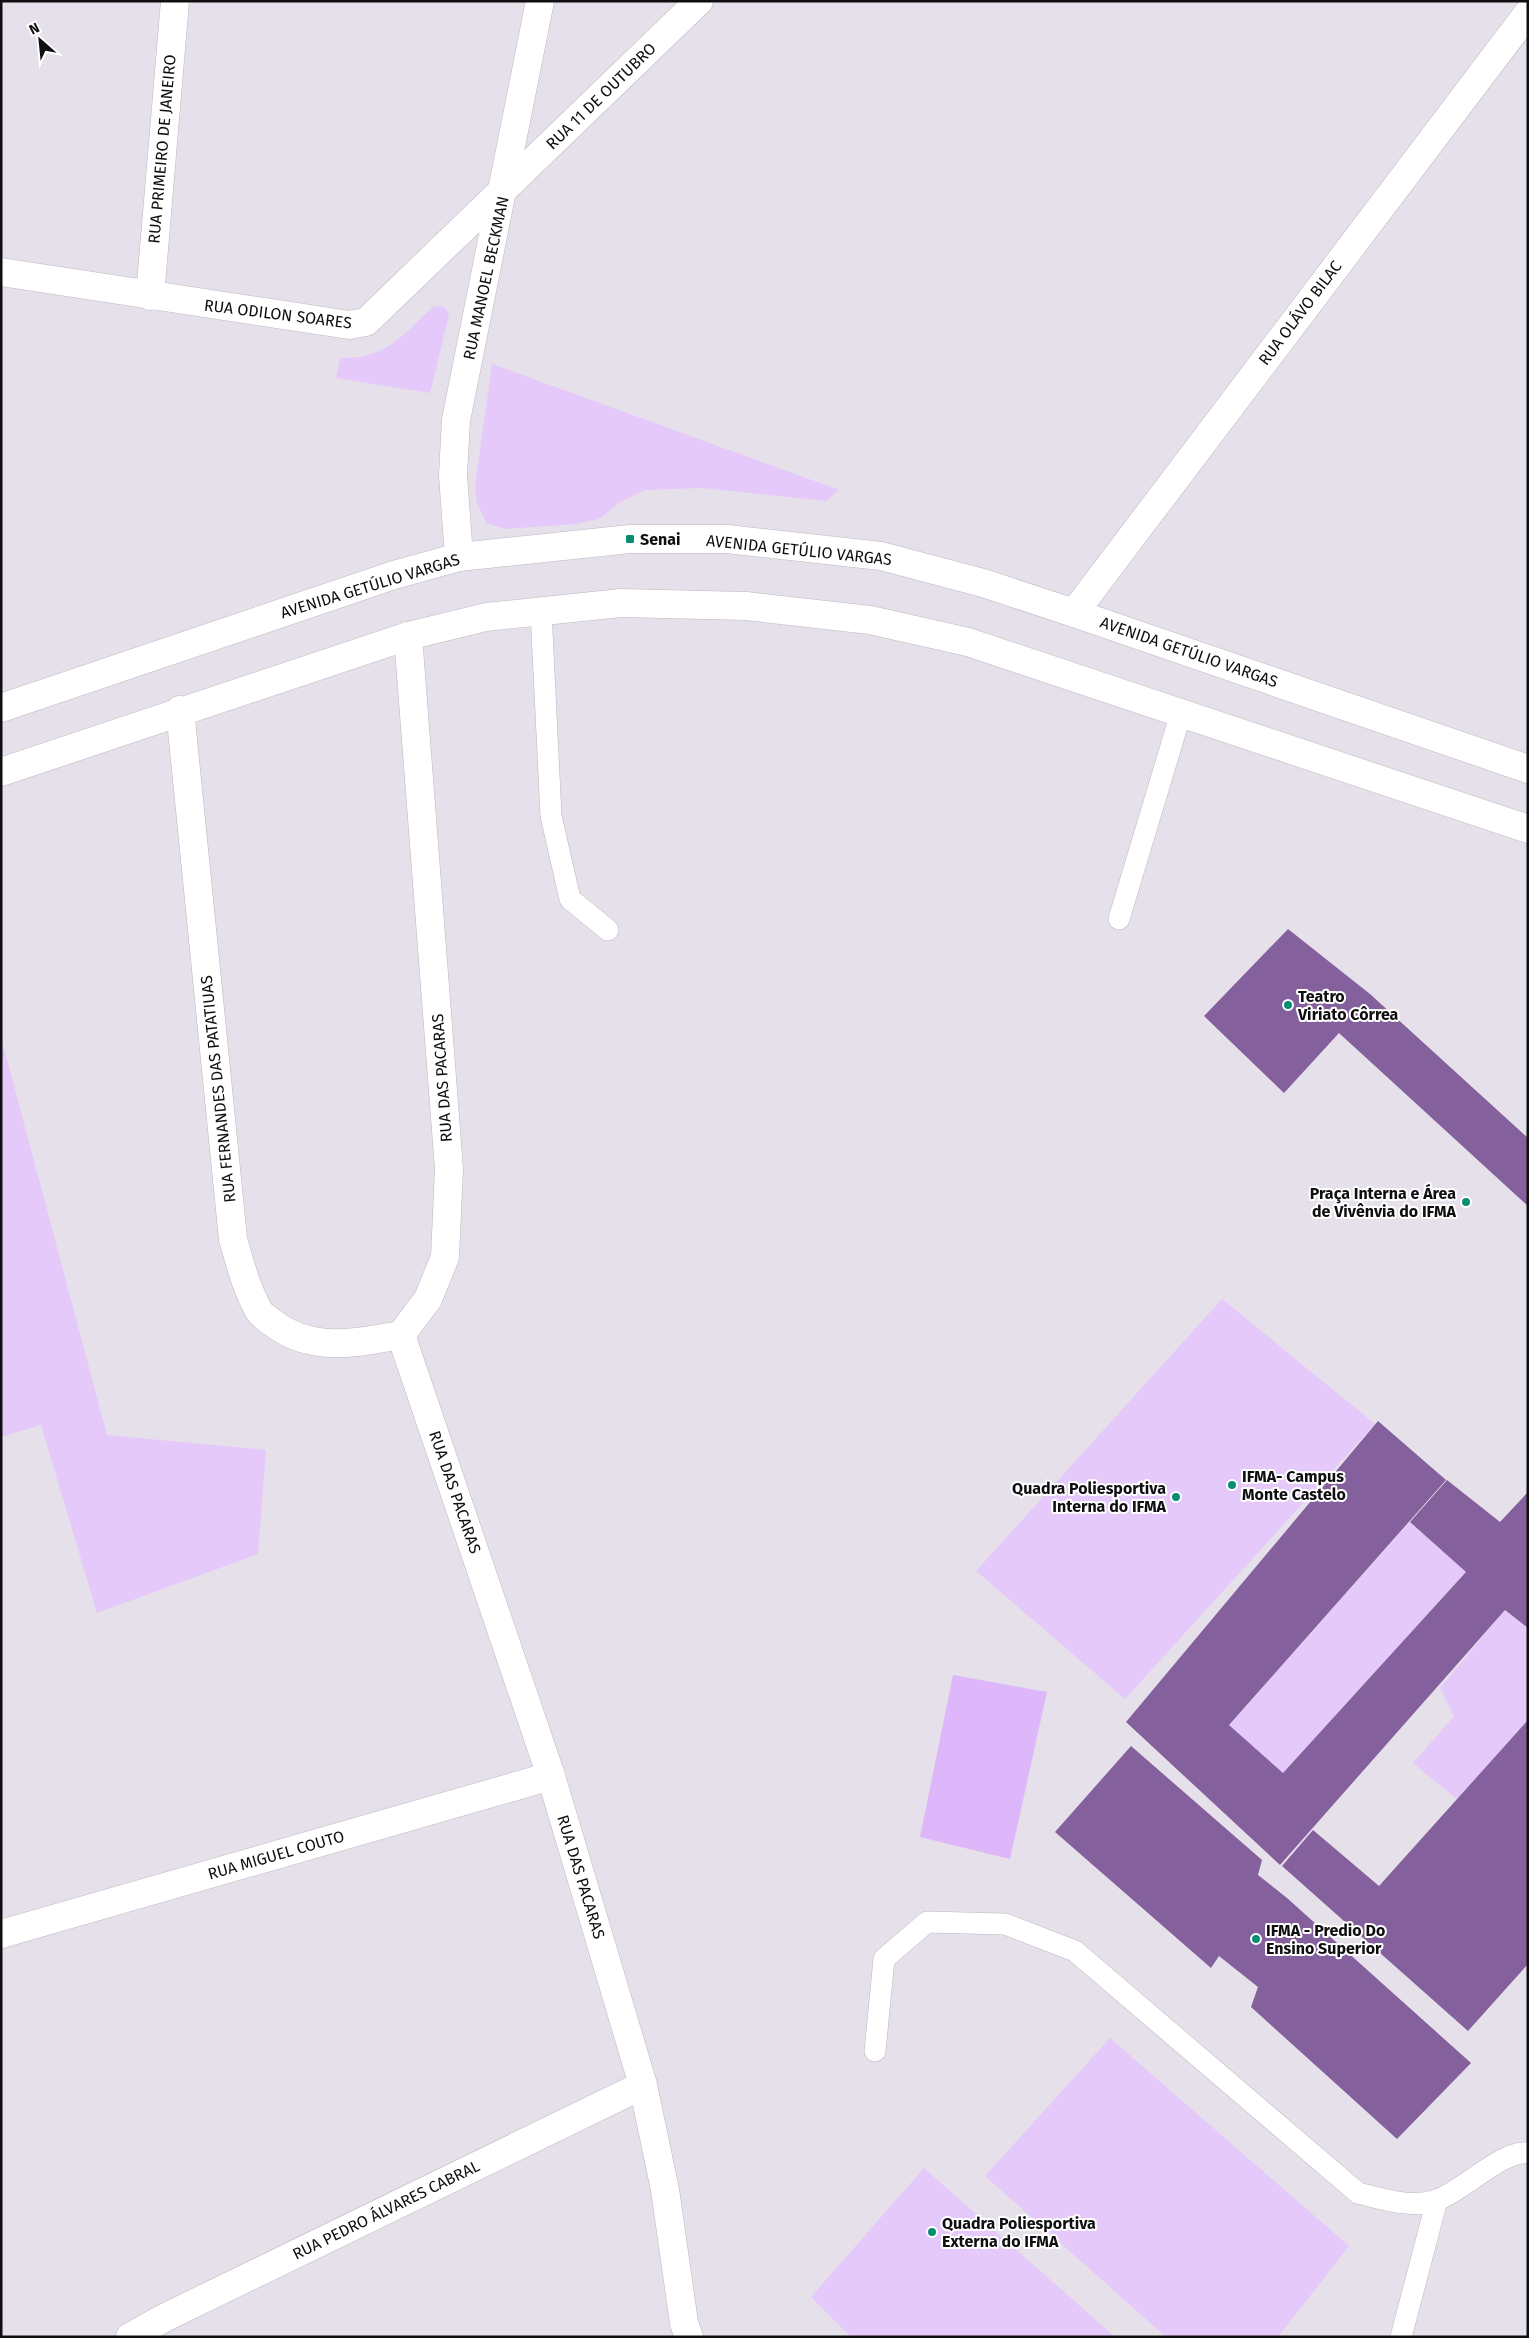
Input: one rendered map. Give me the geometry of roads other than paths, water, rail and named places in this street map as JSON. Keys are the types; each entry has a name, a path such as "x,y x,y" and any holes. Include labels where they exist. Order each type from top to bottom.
{"street":[{"name":"RUA PRIMEIRO DE JANEIRO","path":"150,296 175,1"},
{"name":"RUA MANOEL BECKMAN","path":"459,557 453,475 456,420 504,190 540,1"},
{"name":"RUA 11 DE OUTUBRO","path":"504,190 699,1"},
{"name":"RUA OLÁVO BILAC","path":"1074,613 1528,13"},
{"name":"RUA ODILON SOARES","path":"1,272 348,325 358,324 366,322 375,315 504,190"},
{"name":"AVENIDA GETÚLIO VARGAS","path":"1,708 394,575 459,557 630,539 728,540 881,556 983,583 1528,769"},
{"path":"1,772 180,710 408,636 486,617 621,603 746,606 870,620 968,642 1528,829"},
{"name":"RUA DAS PACARAS","path":"408,636 449,1169 445,1257 428,1300 401,1335 551,1776 643,2085 665,2190 684,2323 689,2337"},
{"name":"RUA FERNANDES DAS PATATIUAS","path":"180,710 233,1239 244,1279 260,1313 285,1332 307,1341 348,1344 401,1335"},
{"name":"RUA MIGUEL COUTO","path":"1,1934 551,1776"},
{"name":"RUA PEDRO ÁLVARES CABRAL","path":"130,2337 167,2327 643,2085"}],"lane":[{"path":"541,611 551,816 570,899 608,930"},
{"path":"1119,919 1181,713"},
{"path":"874,2051 884,1959 927,1922 1004,1924 1074,1951 1358,2193 1406,2204 1437,2200 1492,2166 1521,2152 1528,2153"},
{"path":"1401,2337 1437,2200"}],"place":[{"name":"Senai","path":"630,539"},
{"name":"Teatro Viriato Côrrea","path":"1288,1005"},
{"name":"Praça Interna e Área de Vivênvia do IFMA","path":"1466,1202"},
{"name":"IFMA- Campus Monte Castelo","path":"1232,1485"},
{"name":"Quadra Poliesportiva Interna do IFMA","path":"1176,1497"},
{"name":"IFMA - Predio Do Ensino Superior","path":"1256,1939"},
{"name":"Quadra Poliesportiva Externa do IFMA","path":"932,2232"}]}
